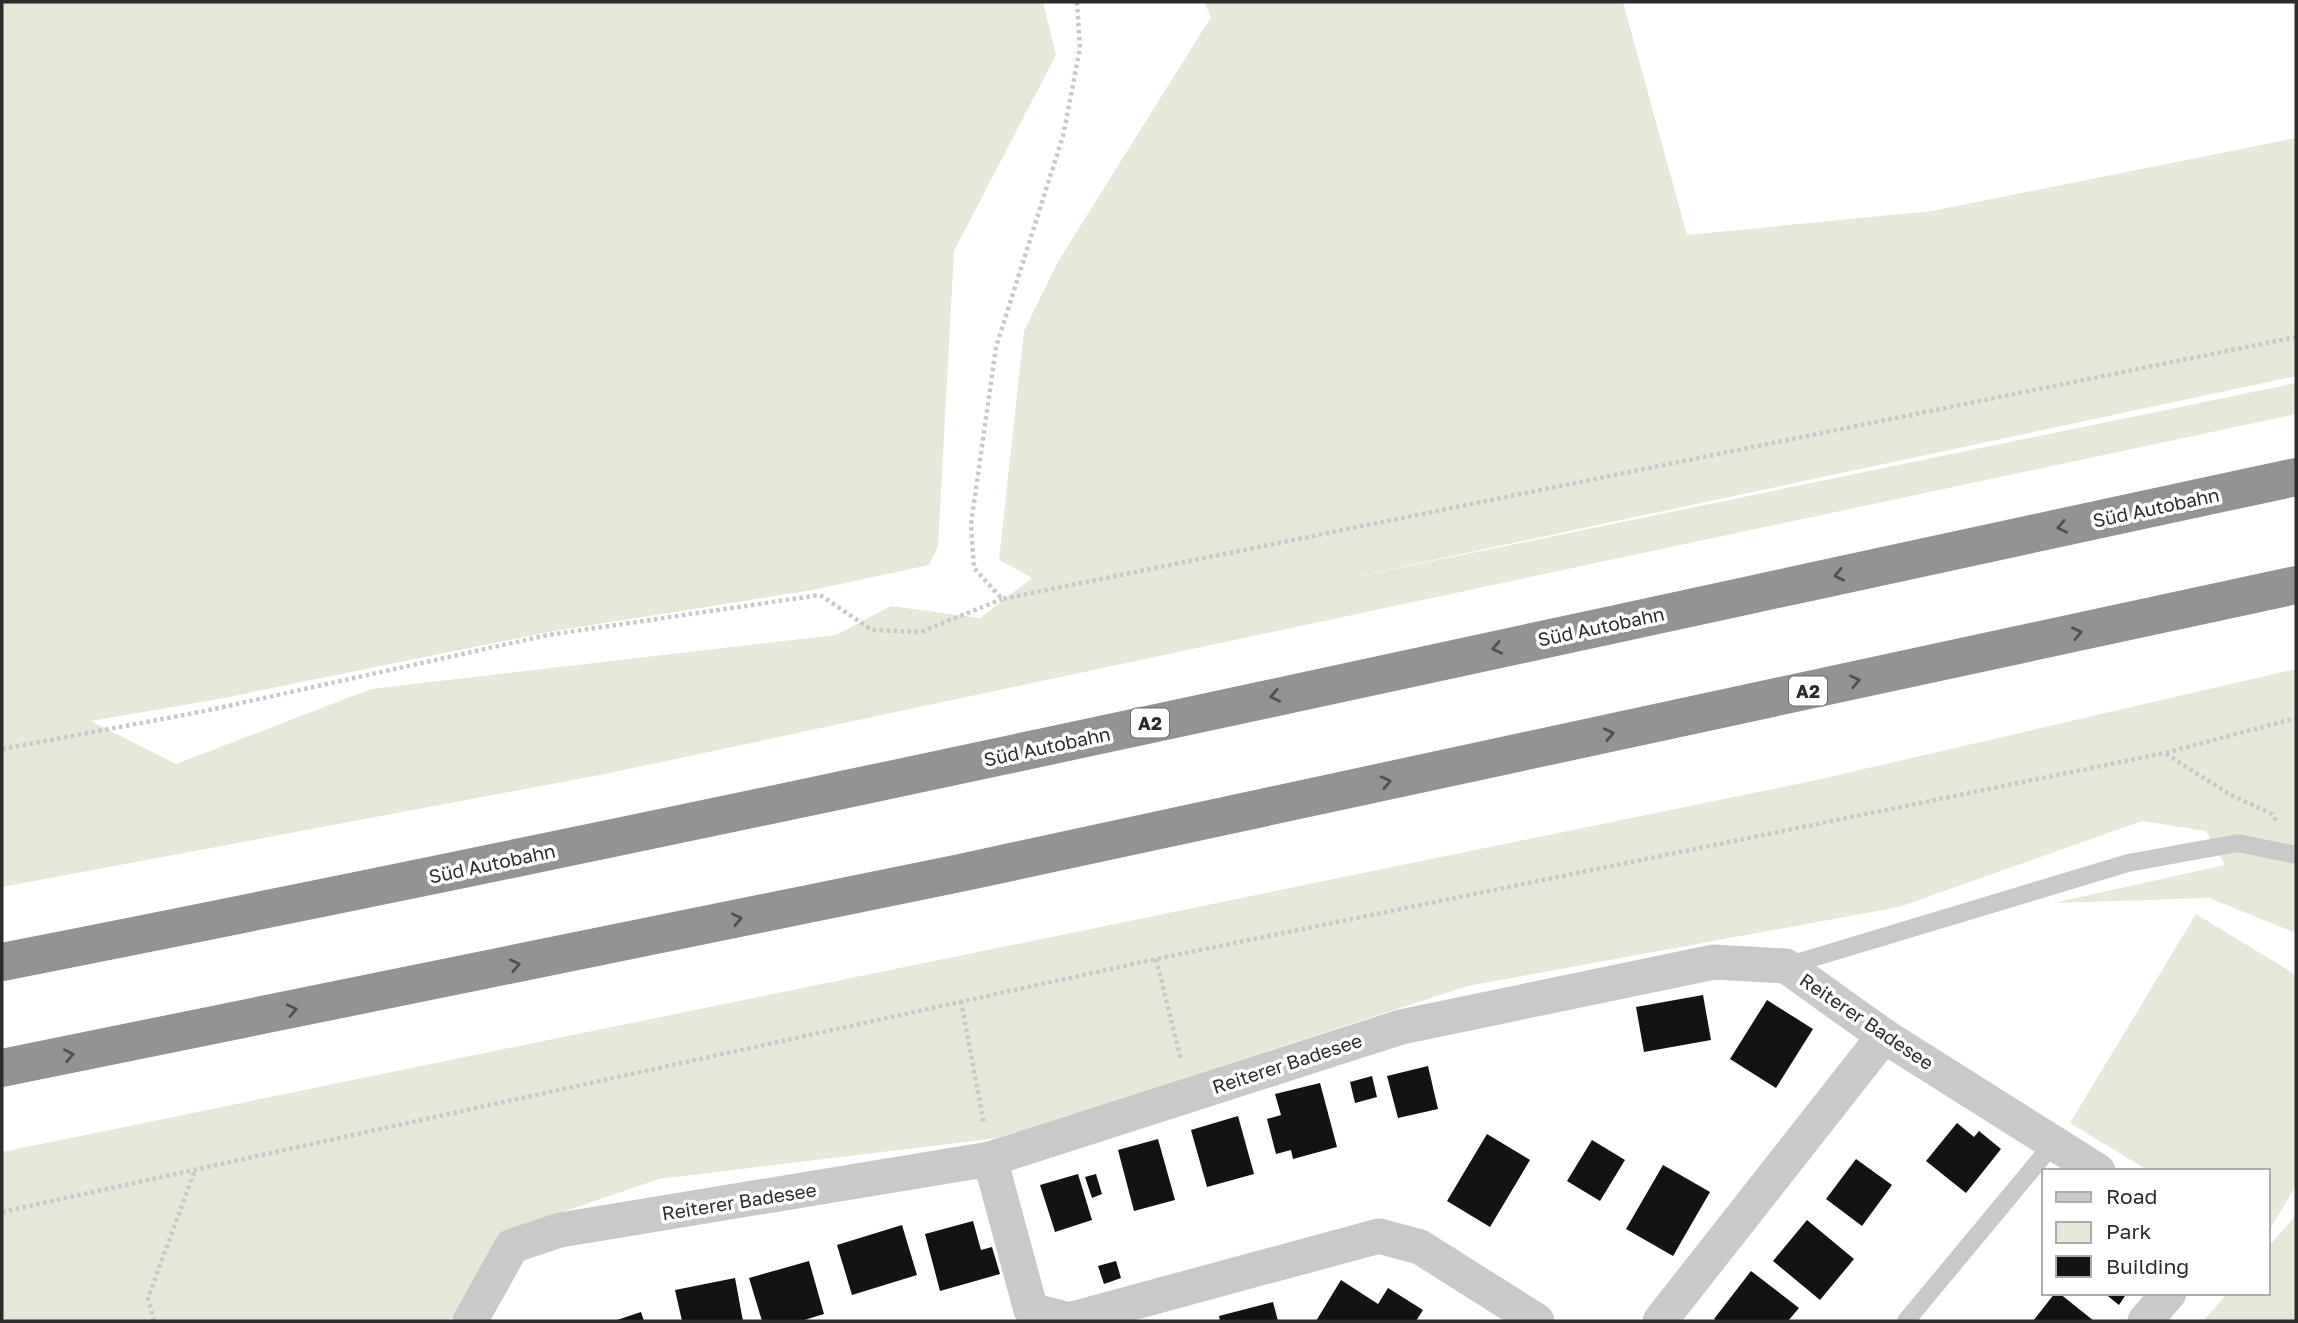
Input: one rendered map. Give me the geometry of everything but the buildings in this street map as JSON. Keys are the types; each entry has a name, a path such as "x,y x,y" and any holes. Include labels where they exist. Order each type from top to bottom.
{"highway":[{"name":"Süd Autobahn","path":"2,962 299,904 934,771 2296,477"},
{"name":"A2","path":"2,1068 1027,859 2296,585"}],"street":[{"name":"Reiterer Badesee","path":"470,1321 512,1247 560,1230 990,1159 1401,1027 1714,962 1786,966 1884,1036 2095,1169"},
{"path":"1660,1321 1884,1036"},
{"path":"990,1159 1031,1310 1069,1320 1378,1236 1420,1247 1537,1321"},
{"path":"2145,1321 2167,1295"}],"lane":[{"path":"1786,966 2128,863 2238,843 2296,855"},
{"path":"1906,1321 2053,1144"}],"path":[{"path":"1002,598 974,568 971,524 996,347 1063,136 1080,48 1077,2"},
{"path":"2,749 205,711 548,635 820,595 872,630 921,632 1002,598 2296,337"},
{"path":"2,1212 1156,959 2165,753 2296,719"},
{"path":"2165,753 2231,795 2272,814 2280,826"},
{"path":"1156,959 1190,1095"},
{"path":"961,1001 990,1159"},
{"path":"154,1321 148,1298 195,1169"}],"green space":[{"path":"2,2 1043,2 1056,55 954,251 938,547 929,565 813,590 548,632 219,699 91,721 176,764 371,689 836,635 891,606 980,618 1032,578 999,560 1024,331 1059,260 1211,17 1204,2 1623,2 1687,235 1932,211 2296,138 2296,376 1331,582 2296,383 2296,414 605,774 2,887"},
{"path":"2296,669 2296,933 2209,898 2053,903 2225,865 2206,831 2142,821 1899,907 1468,986 998,1138 659,1179 513,1229 464,1312 447,1321 2,1321 2,1152 1812,781"},
{"path":"2196,914 2296,975 2296,1186 2270,1229 2270,1169 2146,1169 2070,1123"},
{"path":"2296,1215 2296,1321 2203,1321 2226,1295 2270,1295 2270,1245"}]}
